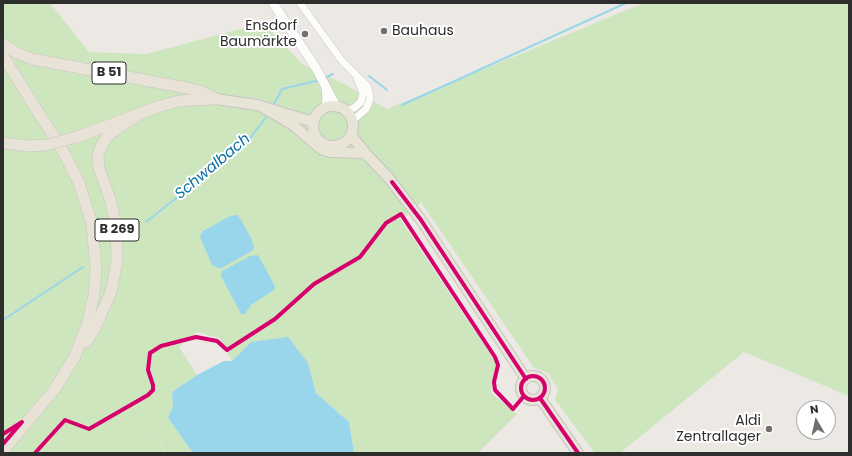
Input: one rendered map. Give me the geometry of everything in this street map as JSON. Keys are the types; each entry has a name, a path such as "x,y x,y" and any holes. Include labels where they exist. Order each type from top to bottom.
{"highway":[{"name":"B 51","path":"3,44 17,53 32,59 188,88 203,92 216,99"},
{"name":"B 269","path":"3,57 64,153 79,184 89,211 96,248 96,279 88,322 75,356"},
{"name":"B 51","path":"3,143 28,146 46,145 77,137 179,101 216,99"},
{"name":"B 269","path":"3,451 54,390 75,356 92,333 111,292 117,260 118,244 114,215 99,168 98,156 101,146 116,129 138,115"}],"main road":[{"path":"273,3 325,82 336,106"},
{"path":"325,82 327,97 326,107"},
{"name":"B 51","path":"216,99 260,106 278,114 313,122"},
{"path":"336,106 346,111 353,120 352,135 344,144 330,147 318,141 313,129 313,122 320,111 326,107 336,106"},
{"name":"B 51","path":"278,114 321,149 330,152 365,154"},
{"path":"352,135 365,154 388,177 421,220 526,379"},
{"path":"344,144 365,154"},
{"path":"537,377 543,382 545,389 540,398 533,400 524,396 521,387 526,379 537,377"},
{"path":"540,398 578,453"}],"street":[{"path":"300,3 327,41 356,76 368,86 370,97 366,108 353,120"},
{"path":"346,111 354,108 361,102 362,88 356,76"}],"green space":[{"path":"3,3 50,3 89,52 146,54 264,23 302,64 346,85 387,109 644,3 849,3 849,396 744,352 620,453 595,453 555,400 558,389 548,373 534,368 421,202 401,220 496,363 491,393 517,414 478,453 354,453 349,422 316,393 308,363 251,342 232,361 219,338 197,332 179,347 197,375 172,392 173,406 168,418 193,453 166,453 157,436 165,453 3,453"}],"water":[{"path":"237,215 251,238 254,247 252,251 220,269 212,265 200,237 203,231 230,216"},
{"path":"258,255 275,286 274,290 251,305 245,314 241,314 221,276 222,271 250,256"},
{"path":"288,337 308,363 316,393 349,422 354,453 193,453 168,418 173,406 172,392 197,375 224,361 232,361 251,342"}],"waterway":[{"path":"402,105 626,3"},
{"name":"Schwalbach","path":"324,78 333,74"},
{"path":"369,76 387,90"},
{"name":"Schwalbach","path":"273,106 282,89 320,80"},
{"name":"Schwalbach","path":"146,222 247,142 268,115"},
{"name":"Schwalbach","path":"3,320 83,267"}],"cycle path":[{"path":"392,182 421,220 526,379"},
{"path":"35,453 65,420 89,429 148,395 153,390 153,385 148,370 150,353 161,346 196,337 217,341 227,350 275,319 314,284 360,257 386,223 401,214 495,357 498,365 494,382 495,390 513,409 524,396"},
{"path":"533,376 538,377 544,383 545,388 544,393 538,399 533,400 528,399 522,393 521,388 522,383 528,377 533,376"},
{"path":"540,398 578,453"},
{"path":"3,434 22,422 3,444"}],"place":[{"name":"Bauhaus","path":"384,31"},
{"name":"Ensdorf Baumärkte","path":"305,34"},
{"name":"Aldi Zentrallager","path":"769,429"}]}
